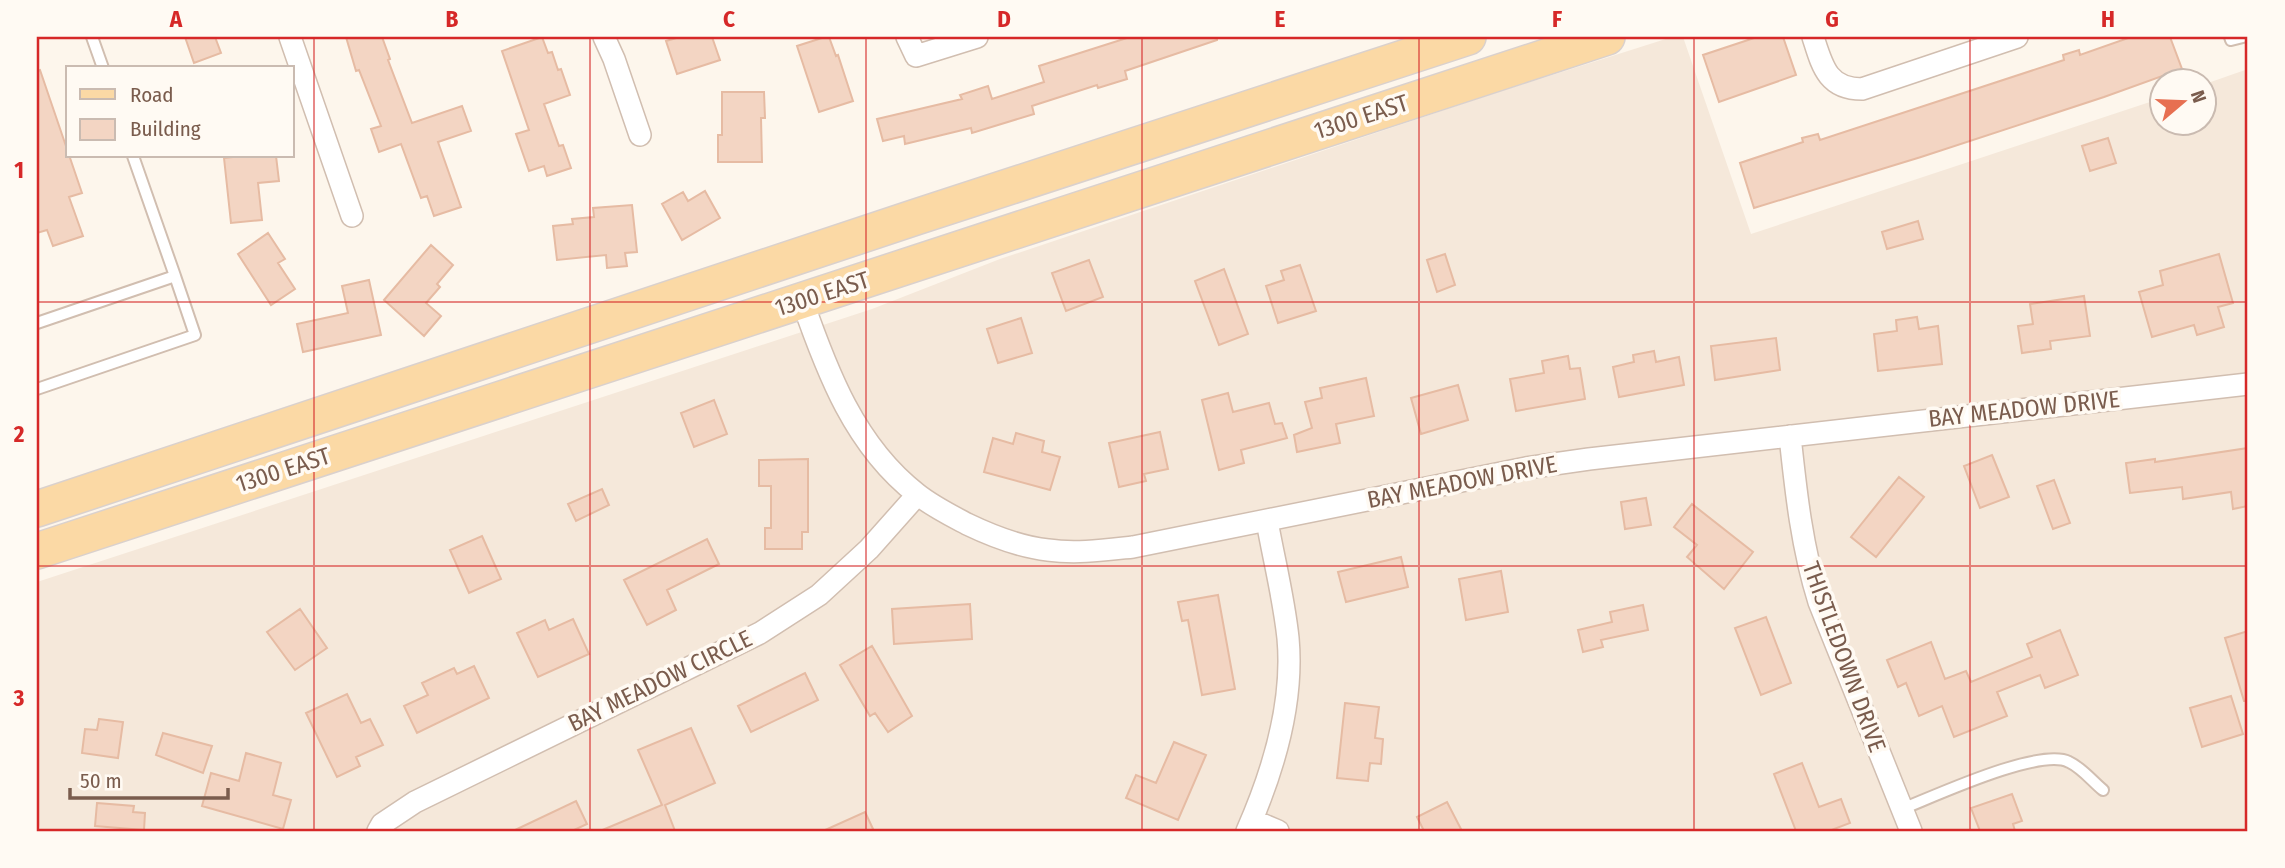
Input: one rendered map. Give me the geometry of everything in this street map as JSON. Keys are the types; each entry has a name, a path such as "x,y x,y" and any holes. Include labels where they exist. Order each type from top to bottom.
{"main road":[{"name":"1300 EAST","path":"37,551 1607,37"},
{"name":"1300 EAST","path":"37,509 1449,40"},
{"path":"802,300 804,282 813,270 939,224 992,194"}],"street":[{"path":"290,37 352,216"},
{"path":"604,37 640,135"},
{"path":"912,46 977,37"},
{"path":"1813,37 1827,73 1833,81 1851,89 1872,86 2017,37"},
{"name":"BAY MEADOW DRIVE","path":"802,300 840,397 861,433 887,466 917,495 981,531 1014,543 1047,550 1084,552 1133,547 1526,468 1589,458 2248,384"},
{"name":"THISTLEDOWN DRIVE","path":"1790,436 1801,534 1819,602 1911,831"},
{"name":"BAY MEADOW CIRCLE","path":"378,831 382,824 415,802 760,633 818,595 869,549 917,495"},
{"path":"1267,521 1288,639 1286,700 1274,761 1249,826 1279,831"}],"lane":[{"path":"92,37 102,66"},
{"path":"2230,37 2231,40 2243,37"},
{"path":"37,389 195,335 134,158"},
{"path":"37,323 174,276"},
{"path":"1902,809 2006,769 2044,758 2068,761 2103,790"}],"shaded area":[{"path":"1672,37 1683,37 1751,234 2148,103 2148,136 2218,136 2218,79 2248,69 2248,831 41,831 37,819 37,582 872,309 1000,259 1489,95"}],"building":[{"path":"185,37 215,37 221,53 194,63"},
{"path":"346,37 382,37 412,123 462,106 471,131 438,142 461,207 434,216 427,196 421,198 401,144 379,152 371,129 381,126 359,70 356,71"},
{"path":"542,37 548,53 552,52 558,70 561,69 570,95 544,104 559,146 563,145 571,168 547,176 544,166 529,171 516,134 529,130 502,51"},
{"path":"680,37 712,37 720,60 677,74 666,41"},
{"path":"829,37 836,56 838,55 853,101 819,112 797,46"},
{"path":"1130,37 1217,37 1217,40 1125,71 1127,79 1098,88 1097,85 1032,106 1034,114 972,133 971,128 905,144 904,136 883,141 877,119 962,99 960,95 988,86 992,99 1044,82 1039,66"},
{"path":"1757,37 1783,37 1796,75 1719,102 1703,55"},
{"path":"2131,37 2170,37 2181,66 2148,66 2148,81 1921,157 1754,208 1740,163 1803,142 1802,138 1818,134 1820,140 2064,60 2063,55 2079,50 2080,55"},
{"path":"40,70 66,146 66,158 70,158 82,193 69,197 83,236 53,246 47,230 37,233 37,71"},
{"path":"722,92 764,92 765,118 761,118 762,162 718,162 718,135 722,135"},
{"path":"2108,138 2116,163 2090,171 2082,146"},
{"path":"224,158 276,158 279,181 258,183 262,220 231,223"},
{"path":"705,191 720,218 682,240 662,204 683,192 688,201"},
{"path":"632,205 637,252 625,253 627,266 607,268 606,255 557,260 553,226 573,224 572,219 594,217 593,208"},
{"path":"1918,221 1923,239 1887,249 1882,232"},
{"path":"268,233 285,259 278,263 295,289 271,305 238,254"},
{"path":"431,245 453,265 437,284 440,287 426,303 441,316 424,336 384,300"},
{"path":"1445,254 1455,285 1437,292 1427,260"},
{"path":"2219,254 2233,303 2218,307 2224,327 2197,335 2194,325 2152,337 2139,292 2163,285 2160,271"},
{"path":"1089,260 1103,297 1066,311 1052,273"},
{"path":"1300,265 1316,311 1278,323 1266,286 1284,280 1281,271"},
{"path":"1224,269 1248,334 1219,345 1195,281"},
{"path":"369,280 381,335 303,352 297,324 348,313 342,286"},
{"path":"2084,296 2090,336 2050,341 2051,349 2022,353 2018,326 2033,324 2030,304"},
{"path":"1917,317 1919,329 1938,326 1942,364 1878,371 1874,334 1897,331 1896,320"},
{"path":"1021,318 1032,353 998,363 987,329"},
{"path":"1776,338 1780,370 1715,380 1711,346"},
{"path":"1654,351 1656,362 1679,357 1684,385 1619,397 1613,367 1634,362 1633,355"},
{"path":"1568,356 1570,369 1580,368 1585,399 1516,411 1510,379 1544,373 1542,361"},
{"path":"1366,378 1374,416 1336,424 1340,443 1297,452 1294,435 1312,428 1305,402 1322,398 1320,388"},
{"path":"1458,385 1468,420 1421,434 1411,398"},
{"path":"1228,393 1233,412 1269,403 1275,424 1282,423 1287,438 1241,450 1244,463 1219,470 1202,400"},
{"path":"714,400 727,434 694,447 681,413"},
{"path":"1160,432 1168,469 1144,474 1146,481 1119,487 1109,443"},
{"path":"1016,433 1044,441 1042,452 1060,457 1050,490 984,472 993,438 1013,444"},
{"path":"2248,448 2248,506 2233,509 2231,492 2183,499 2182,487 2130,493 2126,463 2155,459 2155,462"},
{"path":"1992,455 2009,497 1980,508 1964,466"},
{"path":"808,459 808,532 802,532 802,549 765,549 765,528 771,528 771,486 759,486 759,460"},
{"path":"1899,477 1924,497 1876,557 1851,537"},
{"path":"2054,480 2070,523 2053,529 2037,486"},
{"path":"602,489 609,505 576,521 568,504"},
{"path":"1646,498 1651,525 1625,529 1621,502"},
{"path":"1692,504 1753,552 1724,589 1687,557 1697,545 1674,527"},
{"path":"482,536 501,579 469,593 450,550"},
{"path":"707,539 719,564 667,590 676,610 647,625 624,580"},
{"path":"1401,557 1408,587 1346,602 1338,572"},
{"path":"1501,571 1508,612 1466,620 1459,579"},
{"path":"1218,595 1235,689 1202,695 1188,620 1182,621 1178,602"},
{"path":"970,604 972,639 894,644 892,609"},
{"path":"1643,605 1648,630 1601,640 1603,647 1583,652 1578,630 1612,622 1610,612"},
{"path":"300,609 327,648 295,670 267,632"},
{"path":"1766,617 1791,683 1761,695 1735,628"},
{"path":"573,619 589,654 538,677 517,633 545,620 549,630"},
{"path":"2060,630 2078,675 2045,688 2040,675 1997,692 2007,716 1954,737 1942,706 1919,716 1906,683 1898,687 1887,660 1931,642 1945,679 1966,671 1971,682 2032,657 2027,644"},
{"path":"2248,631 2248,701 2244,701 2225,638"},
{"path":"872,646 912,716 888,732 875,713 870,716 840,665"},
{"path":"474,666 489,698 417,733 404,706 428,695 422,683 454,668 457,674"},
{"path":"805,673 818,700 751,732 738,706"},
{"path":"347,694 361,723 370,719 383,745 356,757 360,766 337,777 306,713"},
{"path":"2231,696 2243,734 2202,747 2190,708"},
{"path":"1345,703 1379,707 1375,738 1383,739 1381,764 1370,763 1368,781 1337,778"},
{"path":"99,719 123,722 118,758 82,753 85,729 97,730"},
{"path":"691,728 715,783 665,805 675,831 600,831 662,805 638,750"},
{"path":"163,733 212,746 203,773 156,755"},
{"path":"1174,742 1206,755 1178,820 1126,798 1136,775 1156,783"},
{"path":"246,753 281,763 273,795 291,800 283,829 202,806 211,773 239,781"},
{"path":"1802,763 1819,807 1841,799 1850,823 1829,831 1796,831 1774,774"},
{"path":"2012,794 2022,821 2013,824 2015,831 1980,831 1971,808"},
{"path":"576,801 587,824 572,831 513,831"},
{"path":"1447,802 1462,831 1424,831 1417,817"},
{"path":"97,803 134,806 133,812 145,813 144,830 95,826"},
{"path":"865,812 874,831 823,831"}]}
